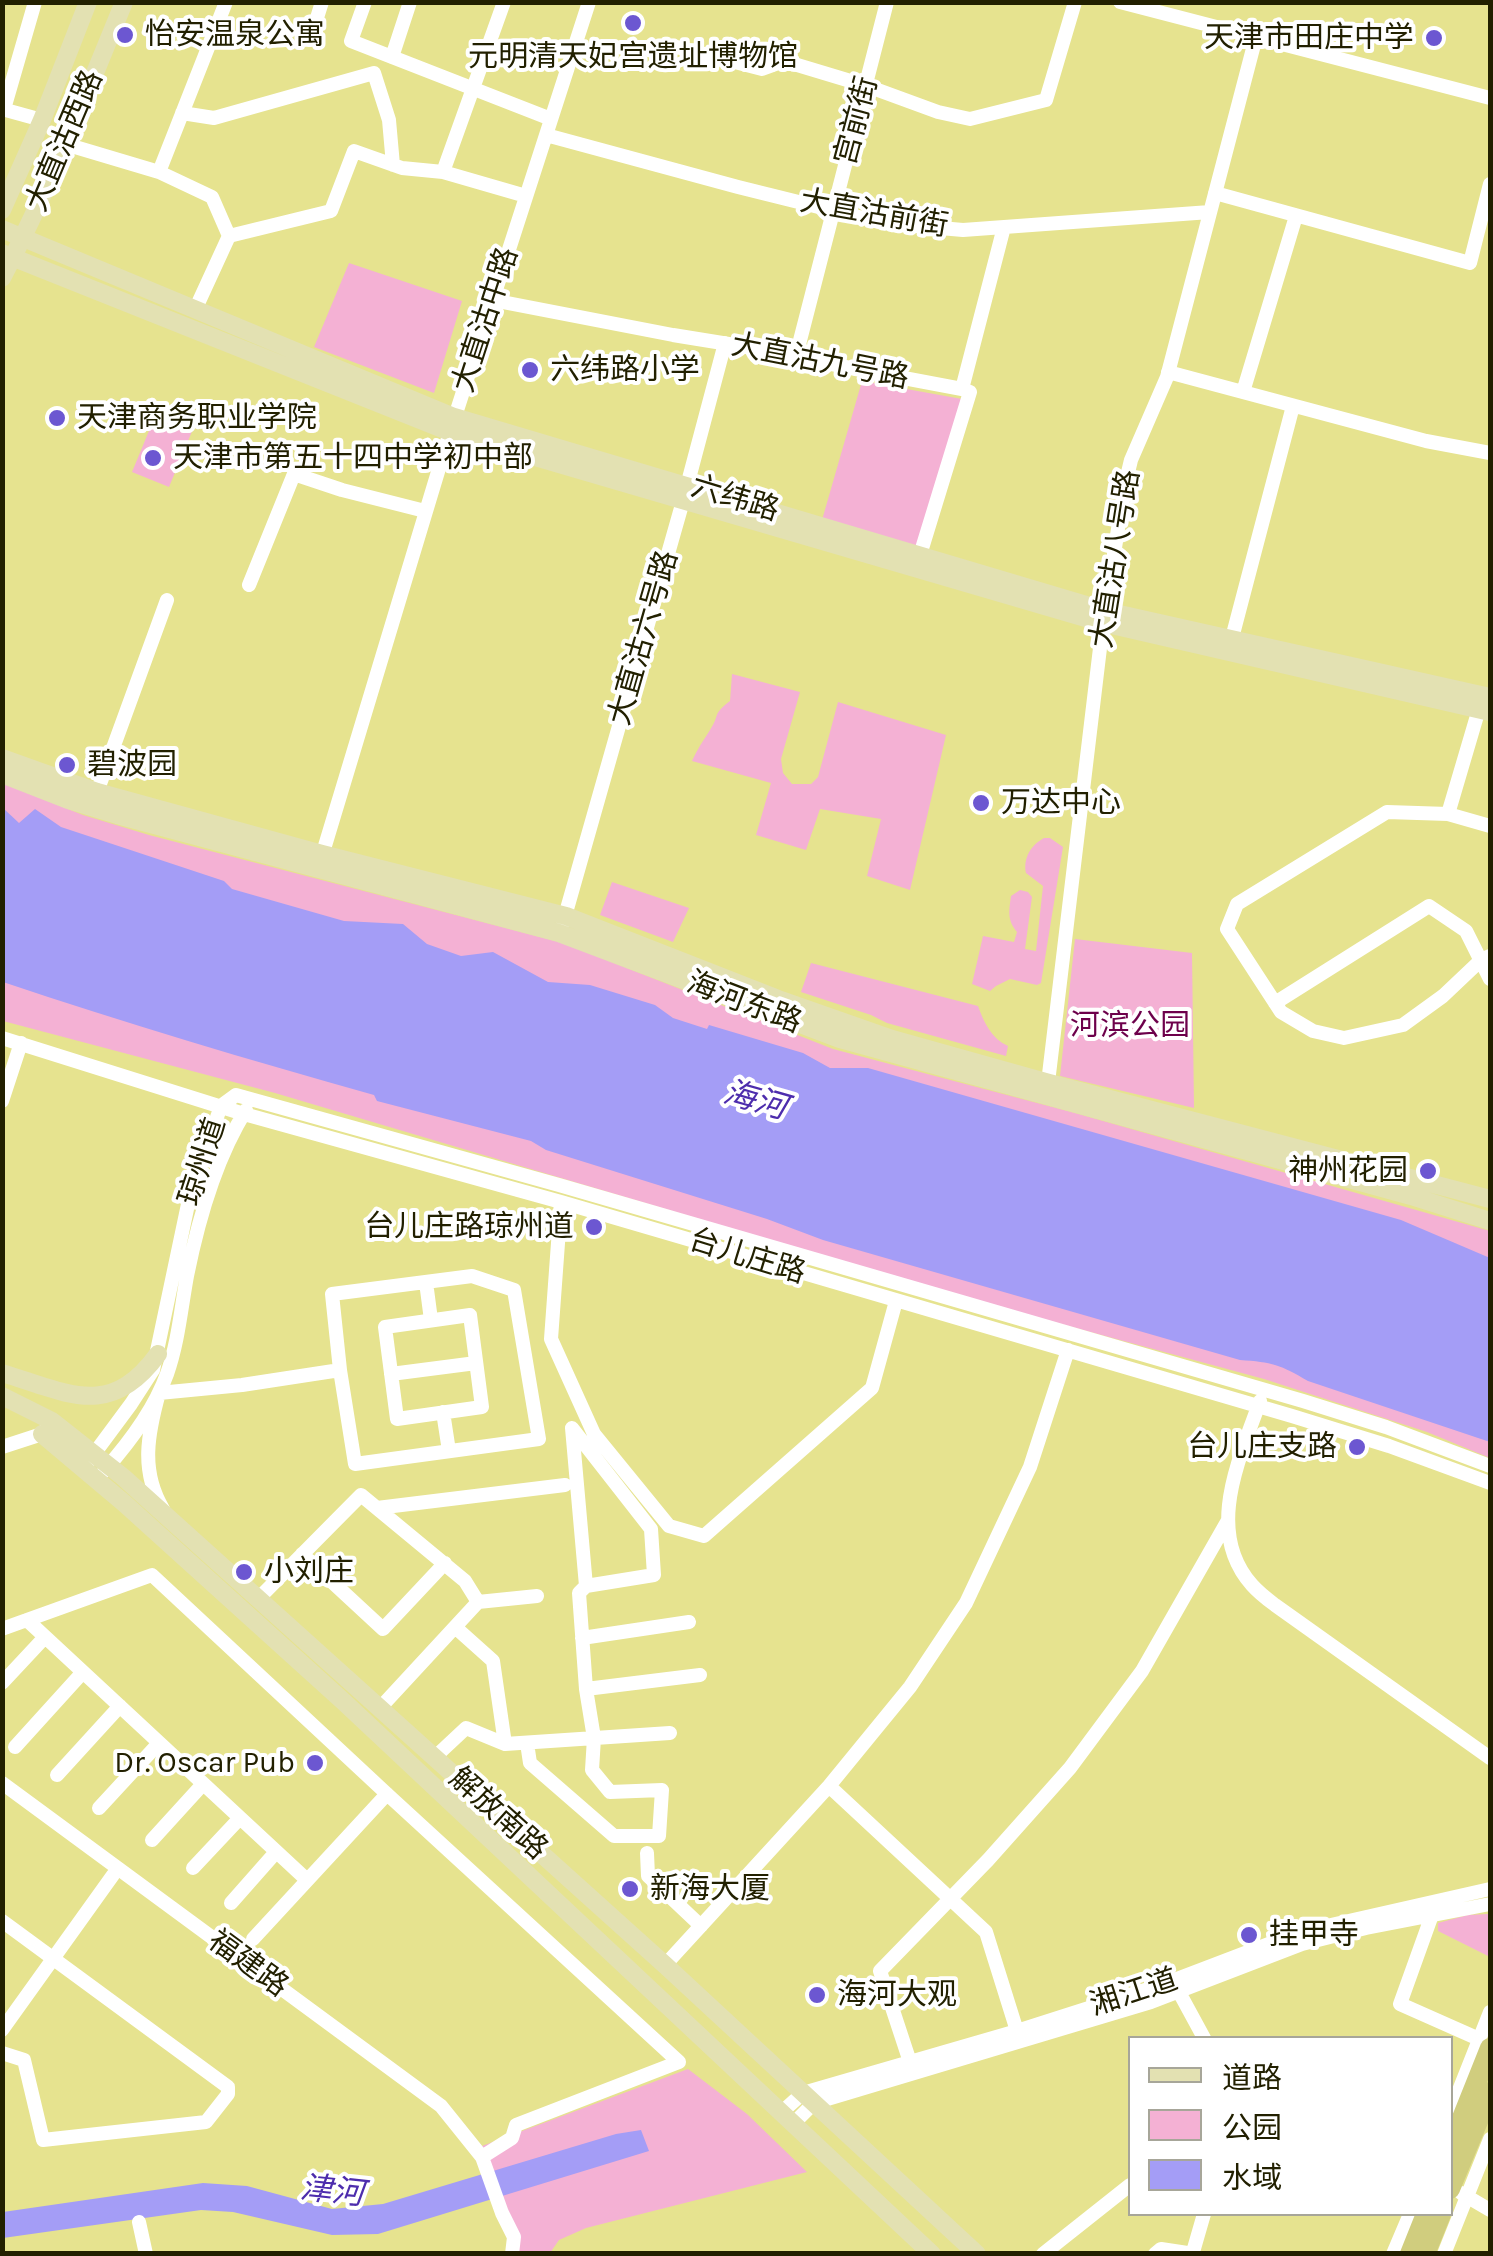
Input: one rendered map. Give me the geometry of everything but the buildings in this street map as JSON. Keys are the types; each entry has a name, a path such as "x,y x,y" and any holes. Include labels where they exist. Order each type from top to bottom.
{"highway":[{"path":"1457,2192 1458,2112 1485,2043"},
{"path":"1457,2153 1490,2092"},
{"path":"1410,2254 1425,2216"},
{"path":"1426,2254 1449,2216"}],"main road":[{"name":"大直沽西路","path":"2,210 88,2"},
{"name":"大直沽西路","path":"2,278 8,254 23,239 124,2"},
{"name":"六纬路","path":"2,229 449,423"},
{"name":"六纬路","path":"8,254 449,423 1105,617 1487,706"},
{"name":"六纬路","path":"685,493 920,555 1105,617 1232,638 1487,706"},
{"name":"海河东路","path":"2,758 316,861"},
{"name":"海河东路","path":"2,774 68,800 562,924 1047,1090 1490,1221"},
{"name":"海河东路","path":"1047,1090 1490,1199"},
{"path":"2,1373 72,1394 102,1396 132,1383 158,1354"},
{"name":"解放南路","path":"2,1396 169,1518 665,1965 977,2254"},
{"name":"解放南路","path":"96,1466 932,2254"}],"street":[{"path":"35,2 3,109 42,120"},
{"path":"159,172 226,2"},
{"path":"310,40 322,2"},
{"path":"364,2 351,41 548,117"},
{"path":"392,57 410,2"},
{"path":"443,172 504,2"},
{"name":"宫前街","path":"796,356 888,2"},
{"path":"673,46 762,69 784,61 970,119 1046,100 1074,2"},
{"name":"大直沽中路","path":"316,861 449,423 586,3"},
{"path":"1125,3 1490,98"},
{"name":"大直沽八号路","path":"1047,1090 1105,617 1131,460 1168,372 1256,37"},
{"path":"182,113 214,118 374,73 389,120 394,165"},
{"name":"大直沽中路","path":"449,423 546,135 548,117"},
{"name":"大直沽前街","path":"546,135 883,222 963,230 1210,212"},
{"path":"65,144 159,172 212,197 229,236 196,310"},
{"path":"229,236 332,211 354,151 402,168 443,172 523,195"},
{"path":"1215,194 1470,263 1490,184"},
{"path":"1243,392 1296,216"},
{"path":"920,555 966,391 1004,227"},
{"name":"大直沽九号路","path":"492,300 966,391"},
{"name":"大直沽六号路","path":"562,924 725,343"},
{"path":"1168,372 1426,441 1490,454"},
{"path":"1232,638 1293,406"},
{"path":"249,586 294,474 422,510"},
{"path":"97,792 167,600"},
{"path":"1448,814 1487,706"},
{"path":"1486,958 1444,996 1403,1025 1344,1038 1313,1031 1280,1012 1227,929 1236,904 1387,812 1448,814 1490,826"},
{"path":"1275,1003 1430,906 1466,931 1486,958 1490,979"},
{"name":"台儿庄路","path":"2,1038 244,1114 562,1202 896,1302 1068,1350 1386,1428 1490,1466"},
{"path":"2,1101 21,1043"},
{"name":"琼州道","path":"236,1095 254,1099 228,1144 198,1234 172,1358 159,1393 96,1466 149,1379 158,1354 191,1190 220,1106 236,1095"},
{"name":"台儿庄路","path":"254,1099 616,1202 1261,1398 1490,1483"},
{"path":"562,1202 551,1339 594,1434 668,1526 704,1536 872,1388 896,1302"},
{"path":"472,1276 514,1290 538,1439 355,1464 332,1294 426,1282 472,1276"},
{"path":"426,1282 431,1320"},
{"path":"470,1315 482,1407 397,1419 384,1327 431,1320 470,1315"},
{"path":"665,1965 828,1786 910,1687 966,1603 1030,1467 1068,1350"},
{"path":"391,1374 476,1362"},
{"path":"169,1518 156,1497 148,1464 149,1434 159,1393 340,1370"},
{"path":"1261,1398 1230,1492 1227,1522 1237,1562 1254,1587 1275,1606 1490,1758"},
{"path":"443,1412 449,1451"},
{"path":"2,1447 47,1428"},
{"path":"527,1743 530,1764 614,1836 659,1836 662,1790 610,1792 592,1770 594,1738 579,1593 586,1586 654,1575 651,1529 572,1428 586,1586"},
{"path":"377,1508 564,1486"},
{"path":"258,1599 361,1495 466,1581 478,1602"},
{"path":"910,2062 880,1971 1070,1768 1142,1671 1227,1522"},
{"path":"302,1554 382,1629 445,1562"},
{"path":"2,1629 152,1575 680,2062 516,2125 512,2138 482,2157"},
{"path":"380,1708 478,1602 537,1596"},
{"path":"27,1620 307,1880"},
{"path":"582,1638 689,1622"},
{"path":"455,1628 493,1661 505,1744"},
{"path":"2,1684 45,1637"},
{"path":"15,1748 83,1672"},
{"path":"586,1688 700,1676"},
{"path":"57,1775 120,1706"},
{"path":"436,1757 466,1728 505,1744 670,1734"},
{"path":"99,1808 159,1743"},
{"name":"福建路","path":"2,1783 441,2106 482,2157 514,2237 512,2254"},
{"path":"152,1840 203,1784"},
{"path":"828,1786 986,1932 1016,2032"},
{"path":"252,1939 386,1794"},
{"path":"194,1868 240,1818"},
{"path":"231,1903 276,1852"},
{"path":"647,1853 648,1876 701,1926"},
{"path":"2,2030 113,1876"},
{"name":"湘江道","path":"788,2117 808,2098 910,2062 1161,1986 1300,1932 1490,1889"},
{"name":"湘江道","path":"808,2098 1026,2041 1179,1992 1302,1944 1490,1904"},
{"path":"1432,1914 1400,2004 1485,2043"},
{"path":"2,1921 228,2087 228,2094 206,2122 43,2140 24,2060 2,2052"},
{"path":"1179,1992 1203,2036"},
{"path":"1458,2112 1470,2065 1485,2043 1490,2012"},
{"path":"1490,2139 1457,2192 1490,2210"},
{"path":"1044,2254 1128,2187"},
{"path":"1155,2254 1161,2249 1193,2253 1203,2216"},
{"path":"1393,2254 1409,2216"},
{"path":"1444,2254 1450,2216"},
{"path":"138,2222 146,2254"}],"green space":[{"path":"349,263 462,301 434,393 314,347"},
{"path":"862,381 962,399 918,546 822,520"},
{"path":"158,409 195,424 169,487 132,472"},
{"path":"732,674 800,692 781,759 783,773 792,784 811,784 818,777 838,702 946,735 910,890 867,876 881,819 820,809 806,850 756,835 771,783 692,761 718,712 730,701"},
{"path":"2,783 83,815 149,835 563,943 833,1049 1490,1231 1490,1458 1427,1432 1264,1379 965,1298 275,1093 3,1021"},
{"path":"1044,838 1063,847 1041,983 1010,979 990,991 972,984 983,936 1014,942 1017,932 1010,919 1011,896 1020,890 1032,897 1025,949 1036,951 1043,886 1026,873 1026,862 1032,848"},
{"path":"612,882 689,908 673,942 600,915"},
{"name":"河滨公园","path":"1075,939 1192,953 1194,1108 1060,1076"},
{"path":"811,963 978,1006 989,1030 1008,1046 1006,1056 887,1023 801,992"},
{"path":"1488,1914 1488,1956 1438,1931 1438,1923"},
{"path":"688,2069 747,2114 807,2172 586,2228 559,2240 550,2253 516,2253 517,2236 482,2146"}],"water":[{"name":"海河","path":"3,808 19,823 35,809 61,827 224,881 232,889 344,921 403,924 427,944 461,956 493,952 548,982 590,985 655,1005 673,1018 707,1029 709,1025 803,1053 830,1068 868,1068 1401,1220 1490,1258 1490,1442 1308,1381 1276,1365 1240,1360 823,1240 546,1150 531,1141 377,1101 374,1095 3,982"},
{"name":"津河","path":"641,2130 649,2151 378,2234 332,2235 233,2212 201,2210 3,2238 3,2212 203,2183 247,2186 332,2209 383,2204 616,2134"}],"place":[{"name":"元明清天妃宫遗址博物馆","path":"633,23"},
{"name":"怡安温泉公寓","path":"125,35"},
{"name":"天津市田庄中学","path":"1434,38"},
{"name":"六纬路小学","path":"530,370"},
{"name":"天津商务职业学院","path":"57,418"},
{"name":"天津市第五十四中学初中部","path":"153,458"},
{"name":"碧波园","path":"67,765"},
{"name":"万达中心","path":"981,803"},
{"name":"神州花园","path":"1428,1171"},
{"name":"台儿庄路琼州道","path":"594,1227"},
{"name":"台儿庄支路","path":"1357,1447"},
{"name":"小刘庄","path":"244,1572"},
{"name":"Dr. Oscar Pub","path":"315,1763"},
{"name":"新海大厦","path":"630,1889"},
{"name":"挂甲寺","path":"1249,1935"},
{"name":"海河大观","path":"817,1995"}]}
